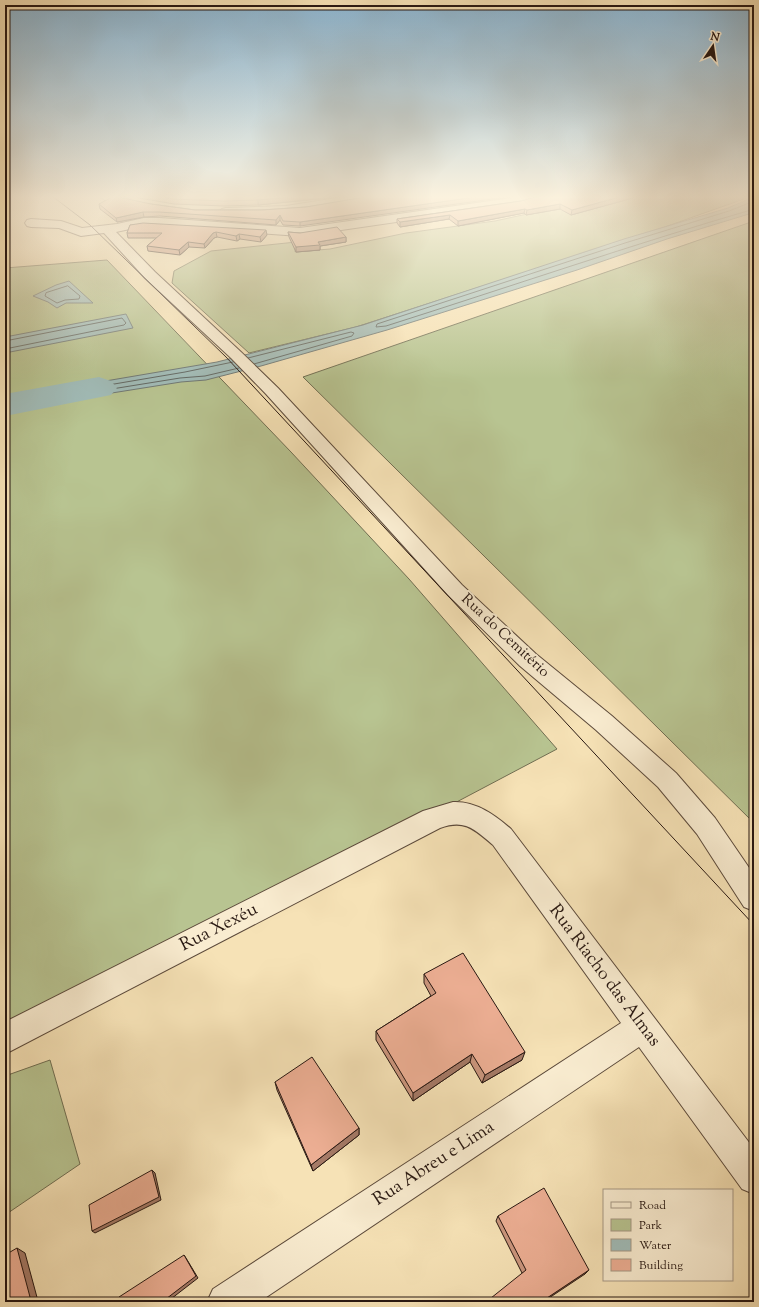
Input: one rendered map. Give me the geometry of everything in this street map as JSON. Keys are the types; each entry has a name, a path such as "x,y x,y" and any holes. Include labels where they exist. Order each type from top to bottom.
{"street":[{"name":"Rua do Cemitério","path":"133,257 150,275 254,373 377,507 456,590 528,660 604,723 666,780 706,826 754,898"},
{"name":"Rua Riacho das Almas","path":"432,819 455,812 472,815 486,823 502,837 754,1177"},
{"name":"Rua Xexéu","path":"5,1038 432,819"},
{"name":"Rua Abreu e Lima","path":"226,1302 642,1027"}],"green space":[{"path":"200,257 572,257 356,327 249,353 172,283 174,271"},
{"path":"650,257 754,257 754,823 303,377"},
{"path":"107,260 291,452 409,579 557,749 449,806 5,1024 5,268"},
{"path":"50,1060 80,1164 5,1215 5,1076"}],"water":[{"path":"569,257 615,257 387,330 261,366 206,380 181,382 30,406 35,393 217,362 363,325"},
{"path":"69,281 93,303 66,303 57,308 48,302 33,296 56,285"},
{"path":"126,314 133,328 5,353 5,337"}],"building":[{"path":"463,953 525,1052 485,1075 472,1054 413,1093 376,1031 436,993 424,974"},
{"path":"312,1057 359,1128 311,1165 275,1082"},
{"path":"152,1170 159,1197 92,1231 89,1205"},
{"path":"544,1188 589,1270 541,1302 486,1302 526,1270 498,1216"},
{"path":"17,1248 30,1297 23,1302 5,1302 5,1255"},
{"path":"184,1255 196,1276 162,1302 121,1302 119,1297"}],"waterway":[{"path":"5,405 99,388"},
{"path":"5,389 9,404"}],"tram line":[{"path":"123,257 226,357 754,925"}]}
